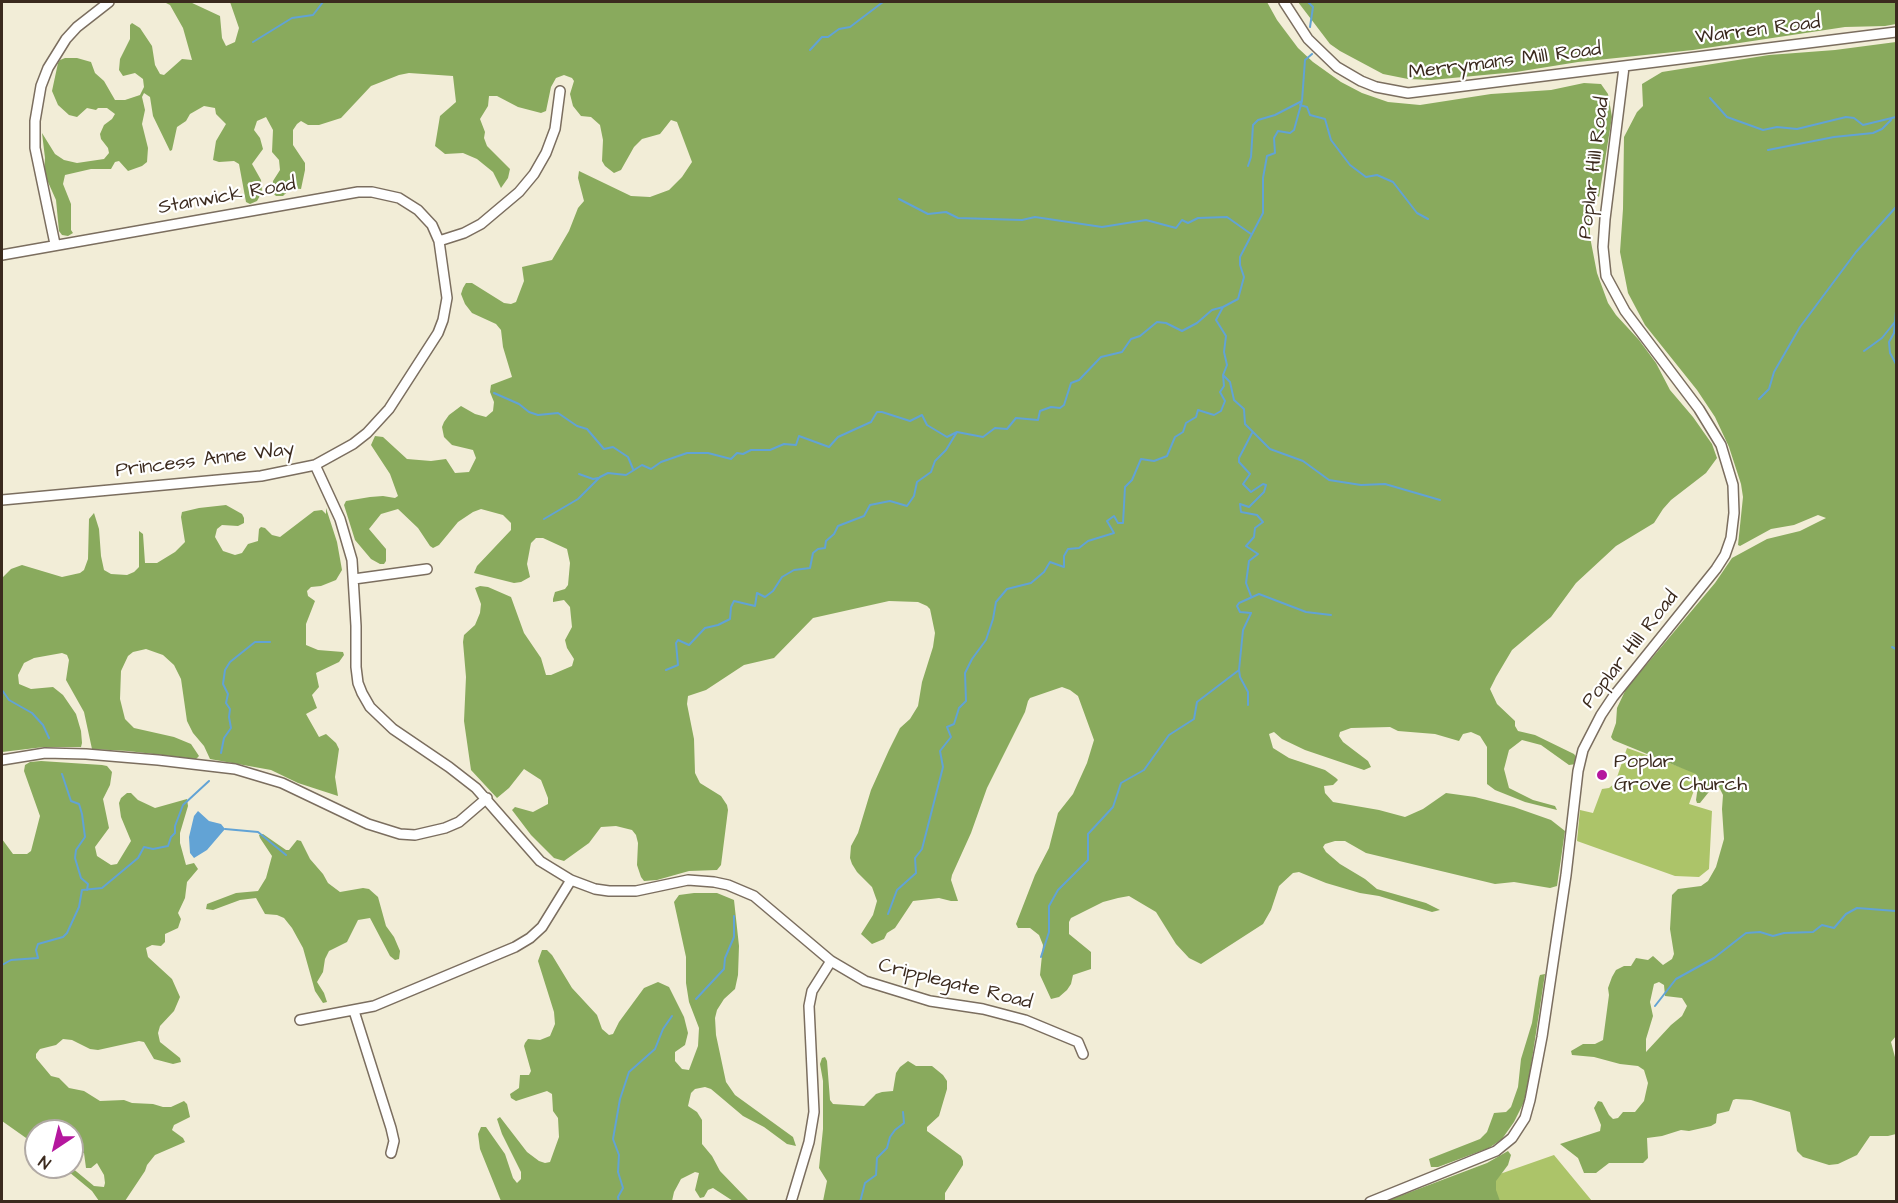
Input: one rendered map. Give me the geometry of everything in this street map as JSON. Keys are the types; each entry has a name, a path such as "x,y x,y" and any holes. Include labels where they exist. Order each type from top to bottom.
{"street":[{"path":"55,244 35,148 34,128 41,86 48,68 66,39 77,27 109,2"},
{"name":"Merrymans Mill Road","path":"1284,2 1308,39 1326,57 1361,81 1390,91 1432,92 1624,67"},
{"name":"Warren Road","path":"1624,67 1896,32"},
{"name":"Poplar Hill Road","path":"1370,1202 1496,1150 1512,1138 1525,1118 1542,1037 1566,875 1578,771 1583,750 1600,715 1716,569 1725,555 1731,538 1734,513 1733,485 1721,445 1699,409 1625,311 1606,276 1603,247 1605,219 1624,67"},
{"path":"439,241 464,233 481,224 504,207 527,183 546,153 555,129 560,91"},
{"name":"Stanwick Road","path":"2,255 358,192 388,194 409,204 426,218 439,241"},
{"name":"Princess Anne Way","path":"2,500 261,476 315,465 352,444 377,423 389,409 438,333 447,298 439,241"},
{"name":"Cripplegate Road","path":"315,465 342,526 349,548 354,579 358,683 370,707 393,729 449,767 487,798 532,853 550,869 595,889 624,892 647,890 688,880 728,885 754,896 831,961 865,981 930,1001 983,1009 1025,1020 1078,1042 1083,1054"},
{"path":"354,579 427,569"},
{"path":"2,760 45,753 75,753 235,769 282,783 368,824 400,834 415,835 445,828 464,819 487,798"},
{"path":"300,1020 354,1011 374,1005 515,947 542,927 571,880"},
{"path":"791,1202 809,1142 814,1112 808,1006 812,991 831,961"},
{"path":"354,1011 391,1128 394,1141 391,1154"}],"green space":[{"path":"164,2 190,2 220,16 222,38 226,46 235,42 239,28 230,2 1267,2 1298,48 1313,62 1341,82 1362,93 1388,102 1420,105 1491,94 1551,90 1584,83 1601,84 1608,94 1612,117 1599,197 1590,190 1590,237 1597,273 1608,303 1656,363 1670,390 1712,444 1717,458 1706,473 1671,500 1654,523 1616,546 1576,583 1551,617 1512,650 1490,689 1497,704 1515,721 1518,731 1535,735 1574,754 1577,758 1576,764 1569,765 1541,745 1522,740 1509,750 1504,769 1509,788 1533,800 1555,806 1557,810 1525,802 1495,790 1487,784 1487,747 1480,736 1471,732 1463,734 1459,741 1435,734 1398,731 1390,727 1351,728 1340,732 1339,736 1343,742 1368,761 1371,767 1364,770 1305,750 1282,739 1274,732 1269,734 1273,748 1289,758 1325,770 1338,780 1333,785 1324,786 1325,793 1333,802 1405,817 1423,809 1446,793 1475,797 1514,807 1551,820 1565,831 1557,886 1550,888 1514,882 1495,884 1366,853 1345,841 1335,841 1325,844 1323,847 1326,852 1377,889 1426,903 1440,910 1432,912 1326,883 1299,872 1293,873 1279,886 1271,910 1263,924 1201,964 1189,958 1176,944 1156,912 1129,896 1118,898 1103,902 1071,918 1069,934 1091,952 1091,969 1073,975 1067,990 1059,997 1051,999 1040,975 1043,945 1039,935 1030,928 1018,928 1016,924 1035,875 1049,848 1058,813 1073,794 1087,763 1094,740 1078,696 1062,687 1030,698 1028,701 1025,712 987,788 971,833 952,875 951,880 958,901 939,898 913,901 895,928 887,933 884,939 872,944 861,934 873,915 877,901 872,887 852,864 851,846 858,833 871,790 889,750 900,728 910,719 918,706 935,633 930,609 927,606 918,602 889,601 813,618 774,658 744,665 706,690 688,696 687,704 694,739 695,773 700,783 721,796 728,810 721,865 717,870 689,871 657,880 644,881 637,865 636,835 632,830 616,826 601,827 589,843 564,861 554,858 531,835 512,810 515,807 533,812 548,804 541,780 524,769 509,788 497,798 471,770 464,721 466,677 463,642 464,635 475,625 480,613 481,604 475,588 488,587 511,597 524,633 541,658 546,675 572,666 574,659 565,640 572,627 570,607 564,600 553,602 555,592 565,589 568,585 570,563 567,549 543,538 536,538 531,543 527,564 530,577 514,583 474,573 477,566 511,530 511,523 503,515 481,509 473,512 458,522 439,545 433,548 418,528 398,509 381,514 369,529 386,549 386,561 380,564 371,559 355,540 344,505 346,501 370,497 395,498 398,496 390,474 371,445 375,436 383,437 407,459 431,461 446,459 455,473 469,472 476,458 473,450 452,445 444,437 442,427 444,422 461,406 486,417 493,411 491,385 512,377 503,347 501,330 496,324 472,313 461,294 463,288 466,283 472,283 504,303 516,302 524,281 522,267 552,260 569,231 578,208 584,201 578,178 579,171 631,196 650,197 669,190 692,162 677,122 671,120 660,134 642,139 634,147 621,170 614,173 602,161 603,140 600,125 591,117 581,116 573,106 570,94 574,81 572,78 564,75 556,78 551,87 546,111 541,113 518,107 497,96 489,96 488,106 480,119 487,146 510,169 508,178 501,188 493,172 477,159 463,153 445,154 435,146 440,116 456,102 453,76 409,73 371,86 341,118 319,125 308,125 301,121 297,124 293,130 293,145 305,163 305,170 301,189 291,188 283,196 276,196 272,192 273,181 280,170 279,160 272,152 273,130 266,117 257,121 254,130 260,138 263,149 252,164 261,180 262,192 257,201 250,204 246,202 239,164 234,161 213,160 216,141 226,124 216,114 215,108 204,106 190,114 186,121 177,127 170,151 153,116 150,97 144,93 142,97 145,110 142,124 148,148 147,162 128,171 119,161 115,162 111,169 91,169 65,175 63,184 71,204 73,233 68,236 62,235 59,231 56,200 44,173 42,133 55,154 64,160 77,163 104,159 109,153 100,134 104,125 115,114 107,108 96,110 87,108 77,117 69,115 58,105 52,91 58,63 65,58 77,58 91,62 95,73 104,81 115,100 125,100 140,95 144,87 143,79 135,73 123,76 119,70 120,59 130,39 132,23 140,28 152,46 155,65 160,74 164,75 182,59 192,60 183,28 170,5"},
{"path":"1298,2 1896,2 1896,24 1845,27 1693,50 1431,80 1408,79 1383,74 1340,51 1330,44"},
{"path":"1896,42 1896,1036 1891,1042 1896,1061 1896,1134 1870,1136 1857,1155 1838,1164 1829,1165 1803,1157 1797,1151 1790,1112 1751,1100 1736,1099 1733,1100 1729,1111 1717,1114 1716,1123 1711,1126 1647,1138 1648,1158 1643,1163 1609,1163 1596,1173 1584,1173 1578,1158 1560,1144 1600,1131 1601,1125 1594,1108 1598,1101 1602,1102 1613,1119 1618,1118 1623,1112 1635,1112 1644,1101 1648,1083 1644,1070 1638,1066 1572,1055 1571,1051 1583,1044 1595,1044 1603,1040 1608,988 1616,970 1624,966 1631,966 1636,958 1648,960 1653,956 1663,965 1672,959 1674,954 1670,929 1672,895 1678,889 1701,886 1708,881 1716,867 1724,839 1723,795 1719,787 1712,788 1700,803 1697,803 1699,779 1696,774 1613,740 1611,737 1616,723 1617,708 1626,689 1715,583 1732,558 1767,539 1800,531 1826,518 1818,515 1794,525 1771,529 1738,545 1743,497 1729,447 1715,417 1697,390 1645,325 1628,293 1620,252 1624,137 1637,112 1643,106 1642,84 1662,72 1769,55","holes":["1659,982 1664,985 1665,996 1682,998 1687,1006 1682,1016 1646,1052 1646,1039 1653,1016 1650,1002 1654,984"]},
{"path":"226,505 242,514 244,523 238,526 222,525 217,529 215,537 223,551 235,555 242,553 248,544 258,541 261,527 272,535 280,537 314,511 322,510 326,514 326,508 337,542 342,570 336,580 311,587 307,591 308,596 315,601 306,624 306,645 318,650 343,652 344,655 339,662 316,673 319,687 312,695 317,708 306,714 319,737 326,734 339,749 335,777 338,796 298,783 271,770 210,759 187,721 181,679 174,665 163,655 146,649 133,652 128,656 121,671 120,699 125,719 134,728 174,737 191,744 199,756 196,759 92,749 84,712 66,680 69,660 67,655 62,653 34,658 24,663 18,675 19,684 31,689 53,687 63,695 76,714 81,731 81,747 44,747 2,752 2,578 11,569 22,565 62,577 80,573 84,570 88,559 89,519 94,513 99,529 104,570 111,574 127,575 139,567 139,531 143,534 145,563 157,563 175,552 185,542 182,512"},
{"path":"1627,748 1700,774 1689,804 1712,811 1709,869 1699,877 1675,876 1577,841 1580,810 1593,813 1602,789 1609,788 1615,783"},
{"path":"30,762 102,765 107,766 112,772 110,785 103,799 109,828 95,847 97,856 111,865 117,864 131,841 121,817 119,803 121,798 131,793 138,800 155,808 187,799 188,806 180,833 180,843 186,865 194,863 198,869 187,882 185,898 178,913 181,919 178,928 165,934 165,942 161,946 152,945 146,948 148,957 172,979 180,997 174,1011 160,1026 158,1033 160,1042 180,1058 181,1062 173,1064 154,1059 144,1042 139,1041 98,1050 63,1039 56,1045 40,1049 36,1054 36,1058 51,1076 59,1078 69,1088 84,1091 100,1101 124,1100 163,1107 171,1107 184,1101 187,1104 190,1117 174,1125 172,1130 185,1142 155,1155 125,1201 99,1201 92,1191 78,1179 84,1178 94,1186 104,1187 105,1183 104,1175 97,1163 91,1168 86,1168 84,1119 24,1119 24,1137 2,1121 2,839 13,854 27,854 31,851 40,816 24,771 25,765"},
{"path":"263,834 286,850 289,850 297,840 301,841 310,859 328,883 340,892 363,888 369,889 378,897 386,926 400,951 399,959 395,960 390,956 370,918 358,920 347,942 329,951 325,959 323,972 317,982 327,1002 323,1003 315,991 303,948 284,918 265,914 256,898 240,900 213,910 206,909 207,904 236,893 258,891 266,878 272,856 260,838 259,835"},
{"path":"717,893 734,900 739,946 738,975 735,989 724,999 715,1018 716,1035 726,1082 735,1095 793,1137 796,1146 787,1144 764,1127 743,1116 711,1089 705,1087 695,1089 691,1093 688,1106 697,1112 702,1120 702,1144 720,1171 749,1201 733,1201 713,1188 700,1198 695,1190 699,1173 695,1172 681,1179 672,1201 501,1201 480,1149 478,1134 481,1127 486,1127 505,1154 517,1183 521,1179 521,1172 497,1119 500,1117 527,1152 545,1163 550,1162 559,1137 558,1118 553,1111 552,1094 547,1091 516,1101 511,1098 510,1094 519,1088 520,1075 529,1075 531,1071 525,1043 528,1039 540,1040 550,1036 555,1024 554,1012 538,961 542,950 547,950 552,955 572,988 597,1015 602,1029 609,1035 613,1034 644,988 658,982 669,987 684,1017 688,1033 685,1045 675,1052 675,1061 682,1069 689,1070 698,1046 699,1028 689,1002 686,957 674,902 679,895"},
{"path":"1545,974 1524,1102 1514,1122 1502,1139 1489,1148 1438,1167 1431,1167 1429,1159 1480,1139 1487,1132 1494,1113 1506,1112 1511,1107 1518,1087 1521,1059 1532,1023 1539,978 1540,975"},
{"path":"825,1057 830,1100 833,1104 864,1106 876,1094 893,1091 896,1073 908,1061 916,1066 932,1066 943,1075 947,1081 947,1089 939,1116 927,1127 927,1131 961,1156 963,1161 963,1165 945,1193 945,1201 823,1201 827,1181 819,1168 823,1129 823,1081 820,1064 822,1058"},
{"path":"1508,1151 1511,1155 1508,1165 1496,1181 1500,1201 1384,1202 1487,1163"},
{"path":"1554,1155 1592,1201 1420,1202"}],"water":[{"path":"198,811 209,821 221,824 225,829 207,850 194,858 190,853 189,837 194,816"}],"waterway":[{"path":"253,42 292,18 313,15 323,2"},
{"path":"810,50 822,37 828,37 839,29 850,27 883,2"},
{"path":"1308,2 1313,7 1310,27"},
{"path":"888,914 897,890 916,873 915,858 922,849 943,767 940,751 951,737 947,727 954,724 959,708 966,701 965,673 986,640 996,602 1007,589 1031,583 1044,572 1050,562 1064,567 1064,556 1068,549 1079,548 1088,541 1114,533 1107,521 1114,516 1118,523 1123,523 1125,487 1132,480 1141,459 1154,461 1167,456 1175,437 1183,432 1186,423 1196,417 1198,410 1214,415 1221,411 1225,401 1220,392 1224,386 1223,375 1227,365 1224,352 1226,336 1216,320 1223,307 1238,299 1244,277 1240,257 1263,213 1263,178 1267,156 1275,153 1274,138 1278,131 1290,133 1294,130 1302,101 1305,60 1312,54"},
{"path":"1710,98 1727,117 1763,130 1777,127 1797,129 1846,117 1854,118 1863,125 1896,117"},
{"path":"1248,166 1251,157 1253,125 1258,120 1275,115 1302,101"},
{"path":"1300,105 1307,107 1310,115 1325,119 1331,140 1350,165 1366,177 1377,175 1393,182 1417,213 1428,219"},
{"path":"1768,150 1834,137 1873,133 1882,129 1891,120"},
{"path":"899,199 928,214 946,212 958,218 1022,220 1035,217 1102,227 1146,220 1176,228 1182,220 1188,223 1198,218 1227,217 1251,234"},
{"path":"1759,399 1769,389 1774,372 1800,327 1856,252 1896,207"},
{"path":"544,519 578,499 600,477 608,473 626,475 642,465 651,469 661,462 687,453 708,453 731,459 737,453 770,450 784,444 796,445 799,436 829,447 838,437 871,422 877,412 910,421 922,415 927,425 947,437 957,432 983,437 995,428 1007,429 1016,418 1038,420 1040,411 1051,407 1060,408 1064,405 1071,383 1079,380 1101,357 1122,352 1131,339 1140,336 1157,322 1166,323 1182,331 1197,323 1212,310 1223,307"},
{"path":"1896,311 1894,333 1889,342 1890,353 1896,364"},
{"path":"1864,351 1882,338 1894,323"},
{"path":"1223,375 1230,382 1234,400 1244,409 1245,424 1270,449 1303,461 1329,480 1361,485 1385,484 1440,500"},
{"path":"494,393 538,415 558,413 577,426 587,429 604,449 613,447 628,457 633,469"},
{"path":"666,670 678,665 676,643 678,640 689,645 705,628 730,619 734,601 755,606 757,593 765,597 773,591 782,577 794,570 810,568 813,553 825,548 826,541 834,534 838,526 864,516 870,505 890,501 907,506 914,496 917,482 931,472 935,461 946,450 957,432"},
{"path":"1251,596 1246,583 1249,561 1258,554 1246,546 1254,537 1255,528 1263,522 1257,515 1241,512 1240,504 1249,507 1264,492 1266,485 1263,484 1251,492 1243,484 1250,474 1239,462 1239,458 1252,433"},
{"path":"579,474 593,479 598,478"},
{"path":"1248,705 1248,692 1239,670 1243,630 1251,613 1240,612 1237,606 1239,603 1259,594 1306,612 1331,615"},
{"path":"221,753 224,738 231,728 230,709 226,703 228,694 223,684 225,670 230,662 255,642 270,642"},
{"path":"1892,647 1896,649"},
{"path":"1041,957 1049,932 1049,906 1058,890 1088,860 1088,834 1113,807 1121,783 1144,770 1169,735 1194,719 1197,702 1239,670"},
{"path":"2,690 9,700 32,713 43,725 49,738"},
{"path":"62,774 71,801 79,804 82,814 85,837 76,850 75,858 81,878 88,884 87,890"},
{"path":"2,965 11,960 38,958 36,950 38,944 63,937 67,933 79,907 82,890 102,888 138,858 144,847 153,849 168,846 175,833 175,826 183,805 209,781"},
{"path":"225,829 258,832 286,855"},
{"path":"1655,1006 1676,979 1714,958 1746,933 1760,932 1773,936 1784,933 1813,932 1822,925 1834,928 1846,914 1857,908 1896,911"},
{"path":"696,999 724,969 725,958 734,937 734,916"},
{"path":"619,1202 618,1197 623,1188 618,1172 619,1155 613,1139 620,1099 629,1072 655,1049 663,1029 672,1016"},
{"path":"860,1202 865,1183 876,1175 877,1158 887,1148 895,1130 904,1123 903,1112"}],"place":[{"name":"Poplar Grove Church","path":"1602,775"}]}
